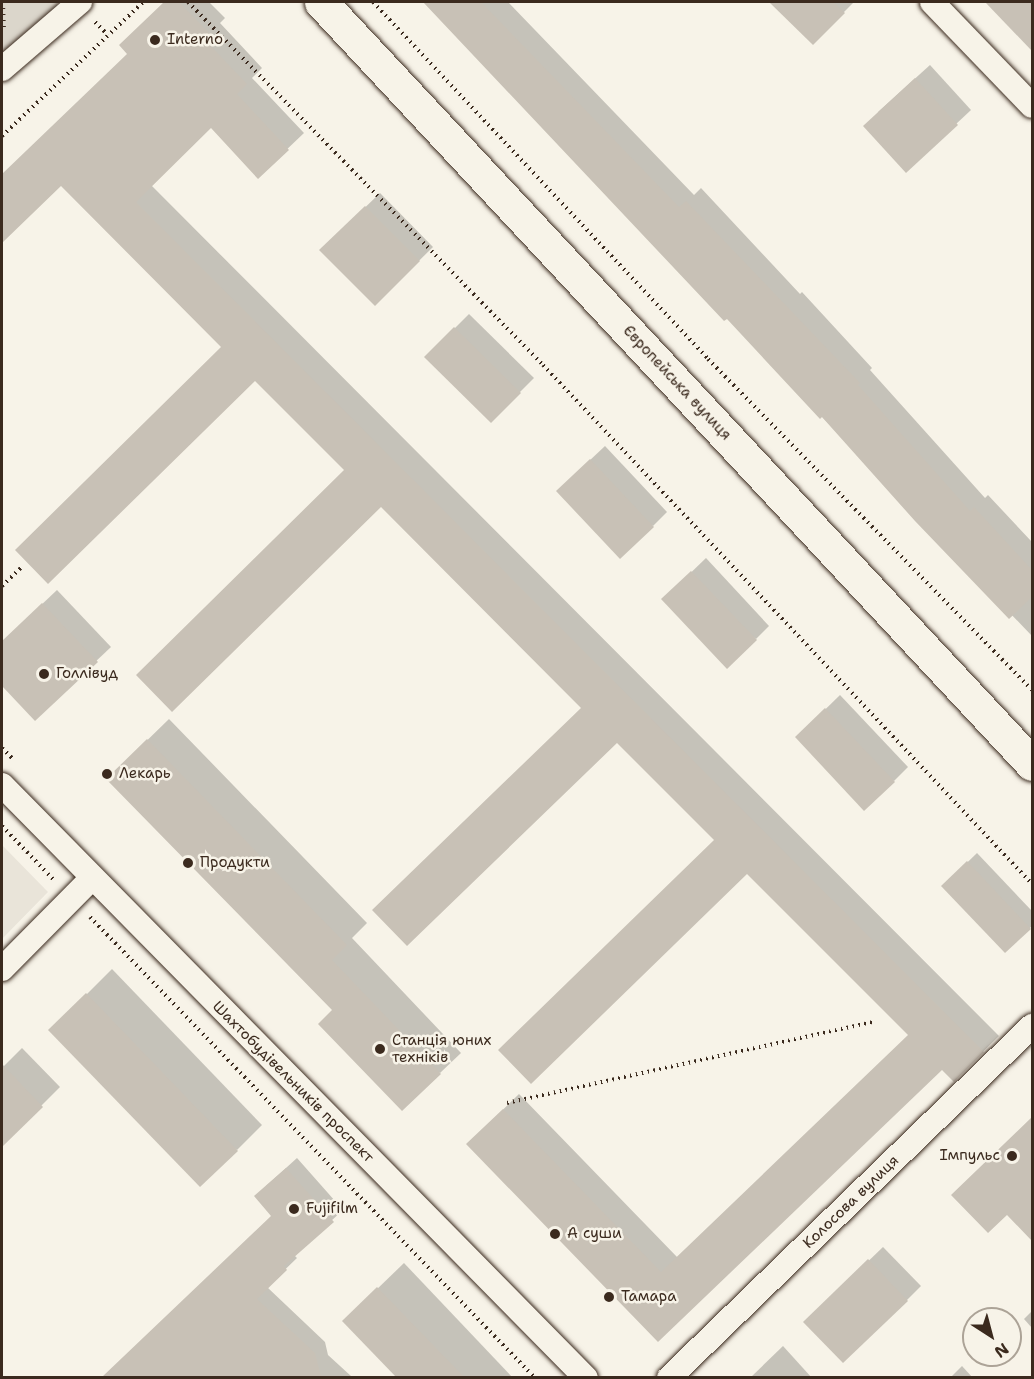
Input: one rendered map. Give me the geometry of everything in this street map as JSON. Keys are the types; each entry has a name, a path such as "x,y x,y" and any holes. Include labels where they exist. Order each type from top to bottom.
{"street":[{"name":"Європейська вулиця","path":"321,2 1032,764"},
{"path":"932,2 1032,106"},
{"path":"2,69 72,6"},
{"name":"Шахтобудівельників проспект","path":"2,785 586,1377"},
{"path":"2,969 92,878"},
{"name":"Колосова вулиця","path":"669,1377 1032,1026"}],"path":[{"path":"3,2 4,29"},
{"path":"2,136 143,2"},
{"path":"188,2 543,365 1032,884"},
{"path":"372,2 708,359 1032,690"},
{"path":"2,586 23,566"},
{"path":"2,826 535,1377"},
{"path":"507,1102 873,1022"}],"shaded area":[{"path":"2,2 58,2 50,23 2,65"},
{"path":"2,845 48,892 2,939"}],"building":[{"path":"164,2 179,2 211,35 205,40 247,84 237,94 289,150 258,179 211,128 136,202 984,1052 954,1082 942,1070 658,1342 466,1144 503,1109 661,1272 908,1035 747,874 531,1084 498,1050 714,840 617,743 407,946 372,910 581,708 381,507 172,712 136,675 344,470 255,381 48,584 15,550 221,347 61,186 2,243 2,174 127,54 119,45"},
{"path":"423,2 481,2 679,207 686,201 860,383 858,385 970,511 974,507 1032,570 1032,597 1009,619 915,521 822,417 820,419 727,319 724,321"},
{"path":"769,2 833,2 845,13 813,45"},
{"path":"985,2 1032,2 1032,51"},
{"path":"915,78 958,125 906,173 863,126"},
{"path":"365,206 420,261 375,306 319,250"},
{"path":"454,327 521,393 491,423 424,357"},
{"path":"590,459 654,527 620,559 556,491"},
{"path":"691,571 757,640 727,669 661,599"},
{"name":"Голлівуд","path":"42,603 98,662 35,721 2,686 2,641"},
{"path":"825,708 895,782 864,811 795,737"},
{"path":"147,739 347,945 332,960 441,1074 402,1111 318,1024 332,1010 106,779"},
{"path":"967,861 1031,929 1005,953 941,886"},
{"path":"86,993 238,1151 200,1187 48,1030"},
{"path":"2,1064 43,1107 2,1147"},
{"name":"Імпульс","path":"1032,1117 1032,1241 1007,1215 988,1233 951,1195"},
{"path":"286,1168 334,1222 284,1266 287,1270 257,1299 315,1353 321,1377 102,1377 271,1216 254,1196"},
{"path":"868,1259 908,1301 843,1363 803,1322"},
{"path":"377,1287 464,1377 396,1377 342,1321"}],"place":[{"name":"Interno","path":"155,40"},
{"name":"Голлівуд","path":"44,674"},
{"name":"Лекарь","path":"107,774"},
{"name":"Продукти","path":"188,863"},
{"name":"Станція юних техніків","path":"380,1049"},
{"name":"Імпульс","path":"1012,1156"},
{"name":"Fujifilm","path":"294,1209"},
{"name":"А суши","path":"555,1234"},
{"name":"Тамара","path":"609,1297"}]}
